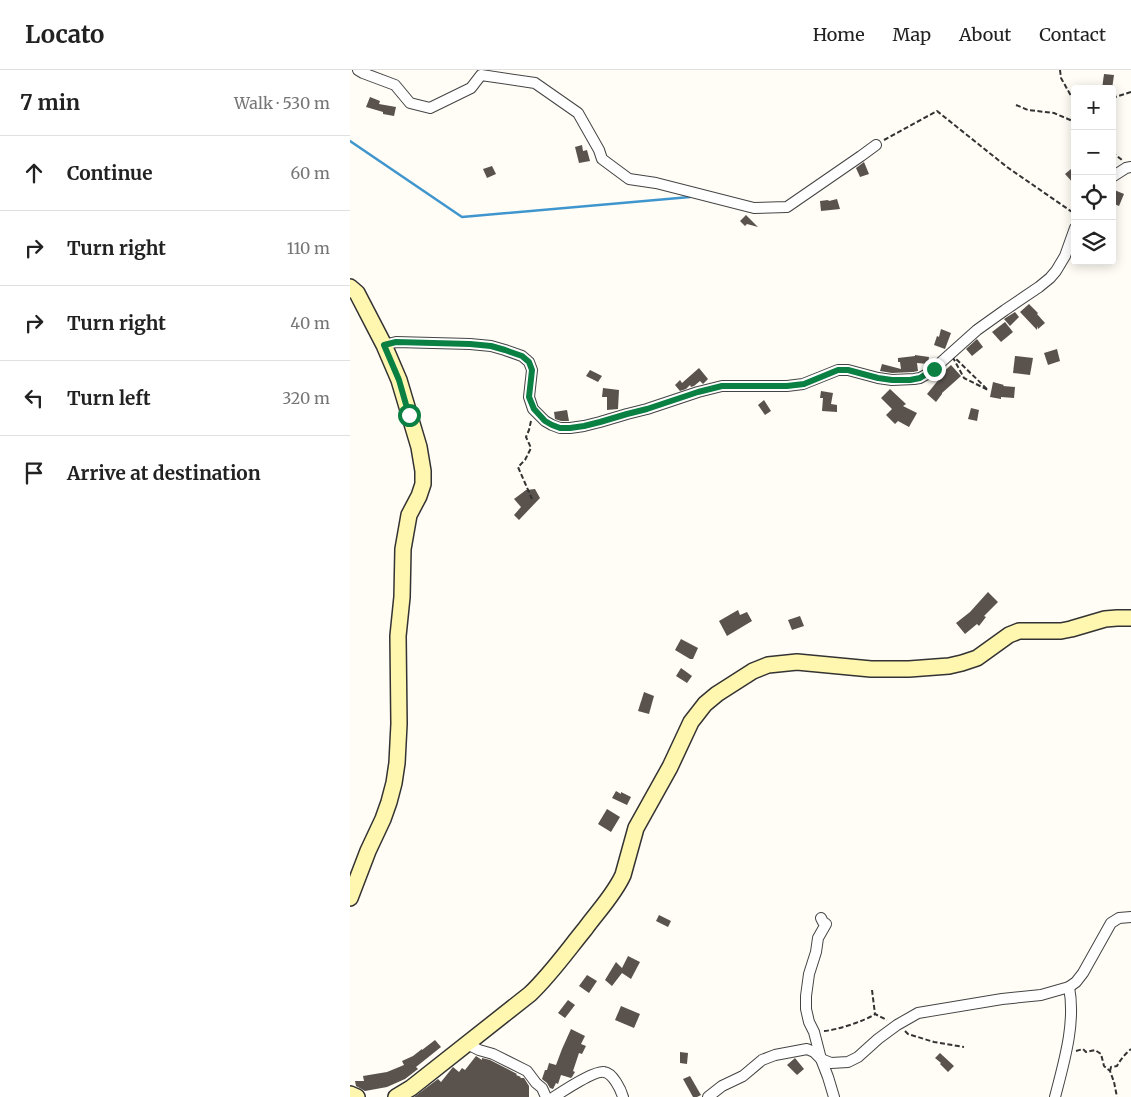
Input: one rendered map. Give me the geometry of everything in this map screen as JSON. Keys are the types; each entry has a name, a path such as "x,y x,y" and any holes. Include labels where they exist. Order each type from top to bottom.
{"main road":[{"path":"350,287 357,293 384,345 399,380 423,464 423,484 409,515 403,549 402,598 398,636 399,724 394,783 383,819 364,859 350,898"},
{"path":"396,1097 411,1088 530,994 567,952 620,882 636,828 670,767 690,722 717,694 740,679 760,668 797,662 871,669 949,666 978,658 1009,635 1019,631 1061,631 1105,619 1131,618"},
{"path":"350,1094 357,1097"}],"street":[{"path":"358,70 395,85 410,103 430,108 471,88 482,72 535,83 578,113 599,150 602,160 629,180 656,183 754,208 786,207 876,145"},
{"path":"1116,175 1126,168 1131,167"},
{"path":"384,345 396,342 470,344 491,346 522,356 529,362 532,370 529,397 534,409 545,421 560,428 584,426 722,386 787,386 804,384 838,370 848,370 892,380 914,379 929,373 977,330 1050,278 1065,256 1071,239"},
{"path":"708,1097 722,1086 742,1076 762,1060 774,1055 807,1049 814,1052 821,1059 831,1063 848,1062 897,1025 918,1013 1002,999 1041,995 1069,987 1083,973 1111,924 1119,918 1131,917"},
{"path":"821,918 826,924 818,938 806,996 806,1009 834,1097"},
{"path":"1055,1097 1069,1037 1071,998 1069,987"},
{"path":"467,1044 493,1054 527,1071 542,1088 546,1097"},
{"path":"554,1097 581,1080 604,1072 609,1074 614,1080 623,1097"}],"path":[{"path":"1060,70 1061,78 1071,96"},
{"path":"1116,97 1131,92"},
{"path":"1016,105 1028,110 1054,113 1071,120"},
{"path":"886,138 936,111 1007,167 1071,211"},
{"path":"950,354 976,378 988,390 964,378 950,354"},
{"path":"532,499 518,467 526,460 530,448 526,437 534,409"},
{"path":"814,1032 832,1030 868,1019 875,1014"},
{"path":"1067,1049 1075,1051 1083,1049 1086,1052 1096,1050 1101,1054 1104,1066 1110,1071 1117,1097"},
{"path":"1110,1071 1131,1050"}],"building":[{"path":"1104,74 1114,75 1113,85 1103,85"},
{"path":"370,97 380,101 379,104 396,107 394,116 366,107"},
{"path":"582,145 583,151 587,150 590,161 579,163 575,147"},
{"path":"864,162 869,174 860,177 856,168"},
{"path":"492,166 496,174 487,178 483,169"},
{"path":"1071,169 1071,181 1065,174"},
{"path":"1116,191 1124,194 1119,206 1116,205"},
{"path":"837,199 840,209 821,211 820,201"},
{"path":"746,215 758,227 747,224 745,226 740,221"},
{"path":"1029,304 1045,323 1038,329 1037,326 1037,330 1020,312"},
{"path":"1015,312 1019,317 1010,326 1004,319"},
{"path":"1005,322 1013,332 1001,342 992,332"},
{"path":"941,329 951,333 945,349 934,345"},
{"path":"977,339 983,347 972,356 966,349"},
{"path":"1057,349 1060,361 1048,365 1044,353"},
{"path":"915,355 929,357 928,364 917,363 918,371 913,372 892,373 880,371 882,364 901,369 898,358"},
{"path":"1015,356 1033,358 1030,375 1013,373"},
{"path":"951,365 961,376 942,393 936,402 927,394 940,378 938,377"},
{"path":"699,368 708,379 703,384 700,381 694,386 691,387 690,385 680,391 675,385 680,380 682,383"},
{"path":"590,370 602,376 598,382 586,376"},
{"path":"993,382 1003,386 1015,387 1014,398 1001,397 1001,399 990,397"},
{"path":"603,388 619,390 618,409 607,410 607,397 602,397"},
{"path":"890,389 906,404 903,406 917,413 909,427 898,421 895,424 886,415 892,409 881,398"},
{"path":"821,391 833,393 831,404 837,405 837,412 822,411 823,398 820,398"},
{"path":"764,400 771,411 765,415 758,405"},
{"path":"971,408 979,410 977,421 968,419"},
{"path":"567,410 569,421 555,419 554,412"},
{"path":"535,489 540,498 519,520 514,515 521,507 514,499 526,490"},
{"path":"988,592 998,602 984,616 986,617 979,626 977,624 965,634 956,623 970,612"},
{"path":"738,610 740,615 747,612 752,621 727,636 719,621"},
{"path":"800,616 804,626 792,630 788,620"},
{"path":"681,639 698,648 693,659 675,650"},
{"path":"681,668 692,676 687,683 676,676"},
{"path":"644,692 654,696 649,714 638,711"},
{"path":"616,791 631,797 627,805 612,798"},
{"path":"607,809 620,817 611,832 598,824"},
{"path":"659,915 671,921 668,927 656,921"},
{"path":"628,956 640,962 631,979 622,973 612,986 605,980 616,962 622,968"},
{"path":"587,975 597,981 589,993 579,986"},
{"path":"568,1000 575,1005 565,1018 558,1013"},
{"path":"621,1006 640,1014 634,1028 615,1020"},
{"path":"571,1029 585,1036 581,1044 586,1046 582,1054 579,1053 572,1077 561,1075 558,1084 556,1083 553,1089 542,1079 549,1063 556,1065"},
{"path":"435,1040 441,1047 416,1067 418,1069 405,1079 387,1087 365,1091 356,1086 355,1081 364,1081 363,1076 387,1072 404,1065 402,1061 413,1056"},
{"path":"680,1052 688,1053 687,1064 680,1063"},
{"path":"940,1053 954,1066 948,1072 935,1058"},
{"path":"476,1056 482,1060 482,1058 490,1060 517,1074 520,1078 524,1078 529,1086 529,1097 414,1097 438,1079 441,1082 453,1067 459,1072 462,1068 465,1070"},
{"path":"795,1058 804,1069 797,1075 787,1065"},
{"path":"690,1076 701,1095 697,1097 693,1097 683,1079"}],"waterway":[{"path":"350,141 462,217 690,197"}],"route":[{"path":"409,415 399,380 384,345 396,342 470,344 491,346 522,356 529,362 532,370 529,388 530,402 545,421 560,428 584,426 600,422 722,386 766,387 804,384 838,370 848,370 892,380 910,380 920,378 934,369"}]}
